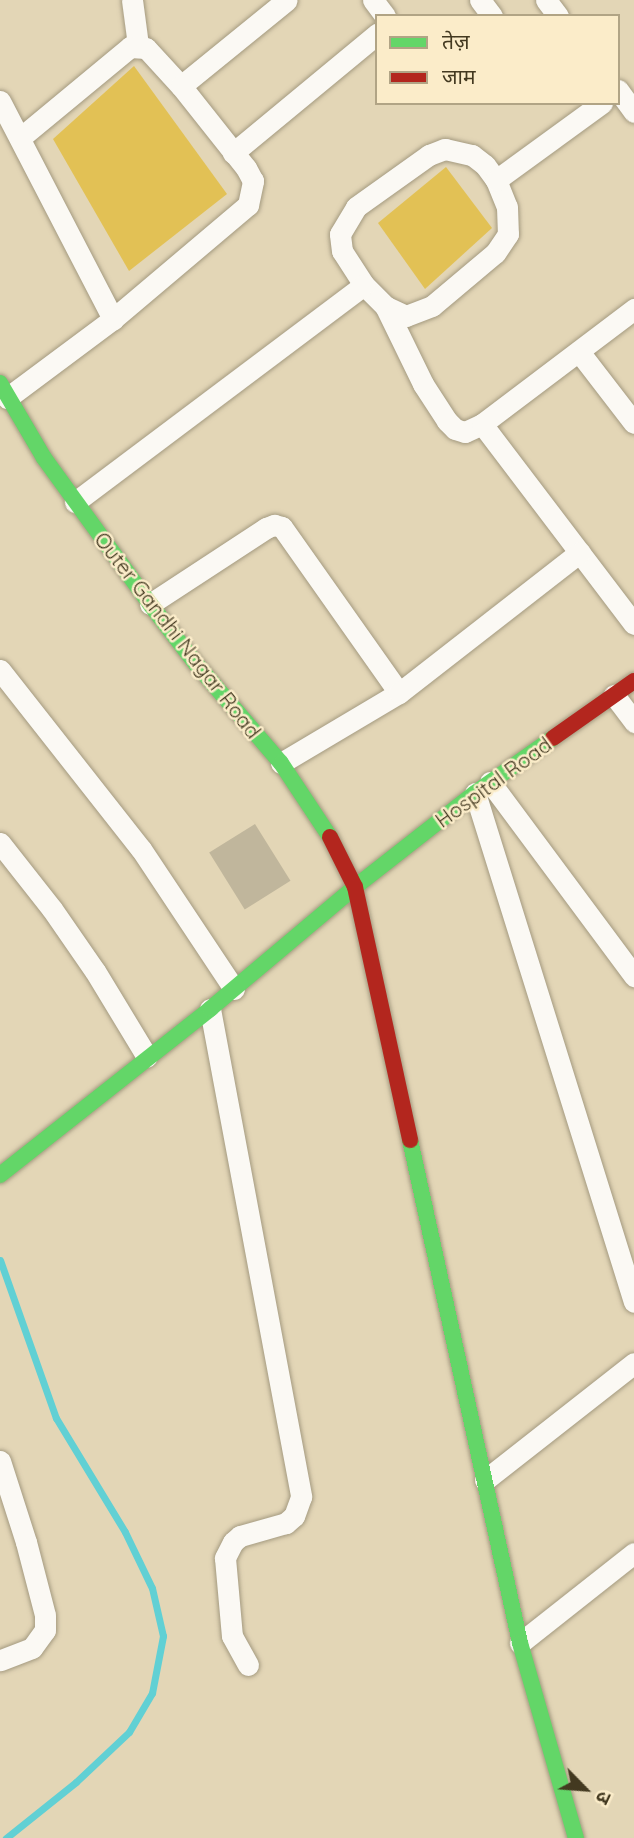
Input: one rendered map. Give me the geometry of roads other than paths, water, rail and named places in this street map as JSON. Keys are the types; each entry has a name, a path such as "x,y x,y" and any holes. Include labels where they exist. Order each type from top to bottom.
{"street":[{"path":"132,0 138,45"},
{"path":"181,86 287,0"},
{"path":"480,0 492,14"},
{"path":"233,153 375,36"},
{"path":"4,390 113,319 248,205 253,181 181,86 156,57 138,45 130,47 20,138"},
{"path":"620,94 634,112"},
{"path":"0,101 113,319"},
{"path":"496,180 599,105"},
{"path":"445,149 472,155 496,180 509,218 508,234 495,253 432,306 406,316 385,306 363,285 342,251 340,234 356,207 429,155 445,149"},
{"path":"75,502 363,285"},
{"path":"385,306 414,370 447,421 455,429 465,432 482,424 580,353 634,309"},
{"path":"580,353 634,424"},
{"name":"Outer Gandhi Nagar Road","path":"4,390 75,502 150,604 197,665 281,763 323,820 355,887 520,1643 576,1838"},
{"path":"482,424 634,624"},
{"path":"150,604 266,528 274,525 282,527 399,692"},
{"path":"281,763 399,692 580,552"},
{"path":"0,670 141,849 234,989"},
{"name":"Hospital Road","path":"0,1175 210,1009 355,887 483,788 634,681"},
{"path":"614,695 634,722"},
{"path":"483,788 634,976"},
{"path":"483,788 626,1245 634,1302"},
{"path":"0,842 96,971 147,1057"},
{"path":"210,1009 301,1497 295,1516 286,1523 240,1536 233,1542 225,1558 232,1636 248,1665"},
{"path":"485,1480 634,1363"},
{"path":"0,1461 26,1542 45,1615 45,1630 32,1648 0,1660"},
{"path":"520,1643 634,1553"}],"waterway":[{"path":"0,1260 56,1418 125,1532 152,1588 163,1636 152,1693 129,1732 76,1782 6,1838"}]}
